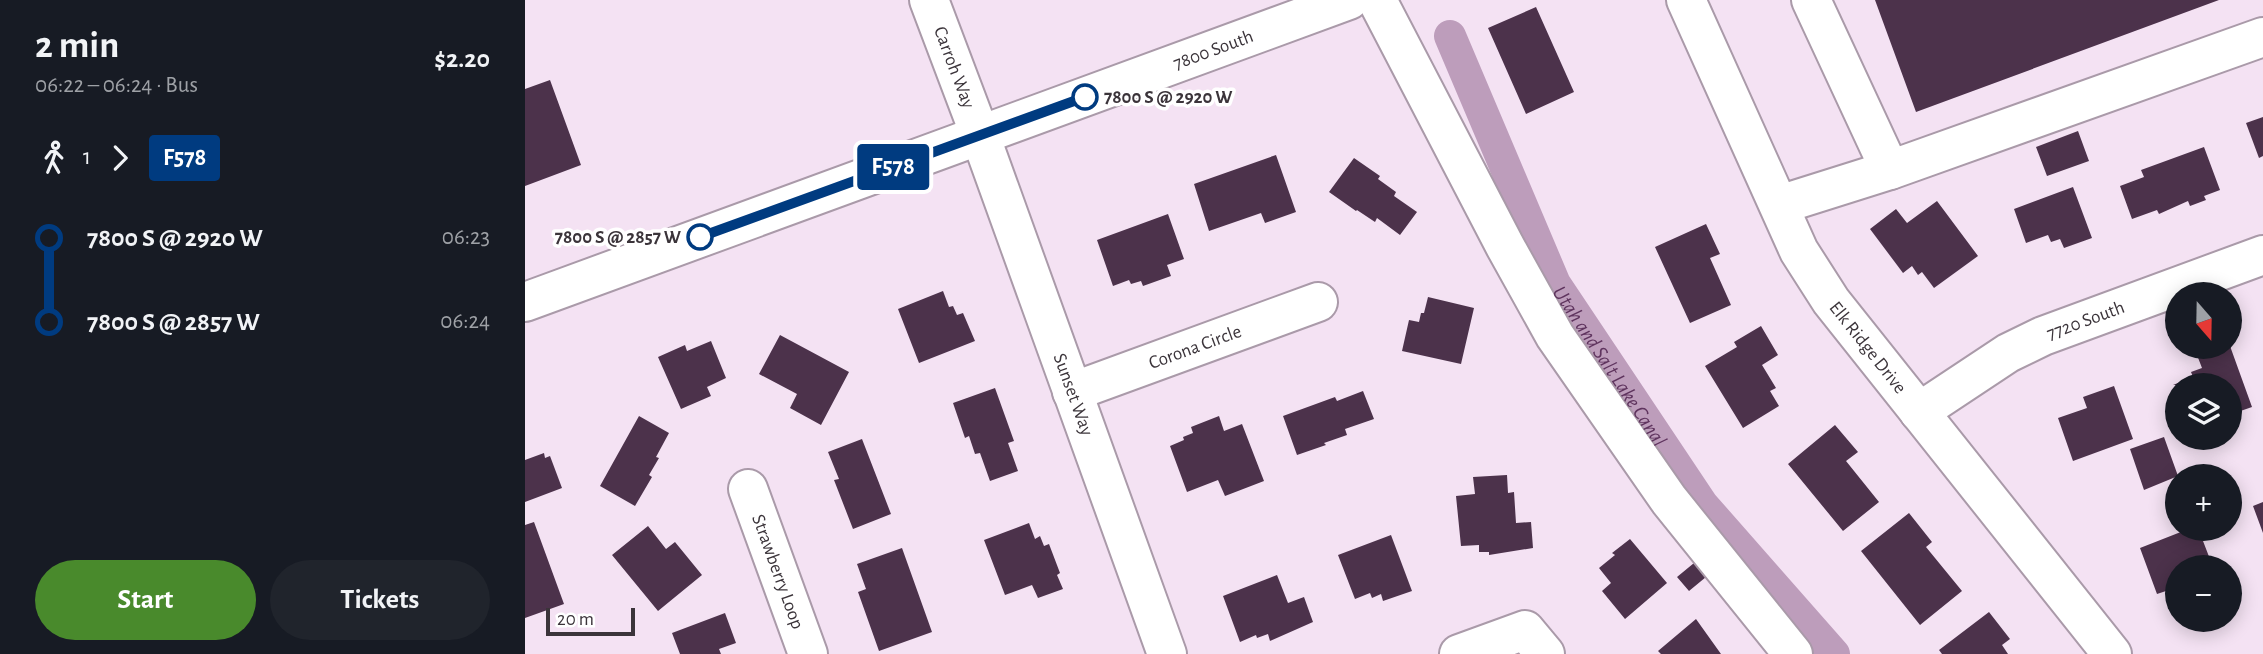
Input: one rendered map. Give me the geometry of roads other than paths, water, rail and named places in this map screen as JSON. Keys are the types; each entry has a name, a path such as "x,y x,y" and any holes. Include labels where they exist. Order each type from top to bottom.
{"street":[{"name":"Carroh Way","path":"929,0 980,135"},
{"name":"7800 South","path":"525,302 1349,0"},
{"path":"1377,0 1555,336 1669,500 1793,654"},
{"name":"Elk Ridge Drive","path":"1686,0 1799,251 1831,301 2112,654"},
{"path":"1811,0 1890,170"},
{"path":"1779,205 1890,170 2263,37"},
{"name":"Sunset Way","path":"980,135 1167,654"},
{"name":"7720 South","path":"1919,412 2008,353 2043,336 2263,255"},
{"name":"Corona Circle","path":"1072,392 1318,302"},
{"name":"Strawberry Loop","path":"748,489 808,654"},
{"path":"1459,654 1525,630 1545,654"}],"waterway":[{"name":"Utah and Salt Lake Canal","path":"1450,36 1555,284 1702,504 1834,654"}],"place":[{"name":"7800 S @ 2920 W","path":"1085,97"},
{"name":"7800 S @ 2857 W","path":"700,237"}]}
